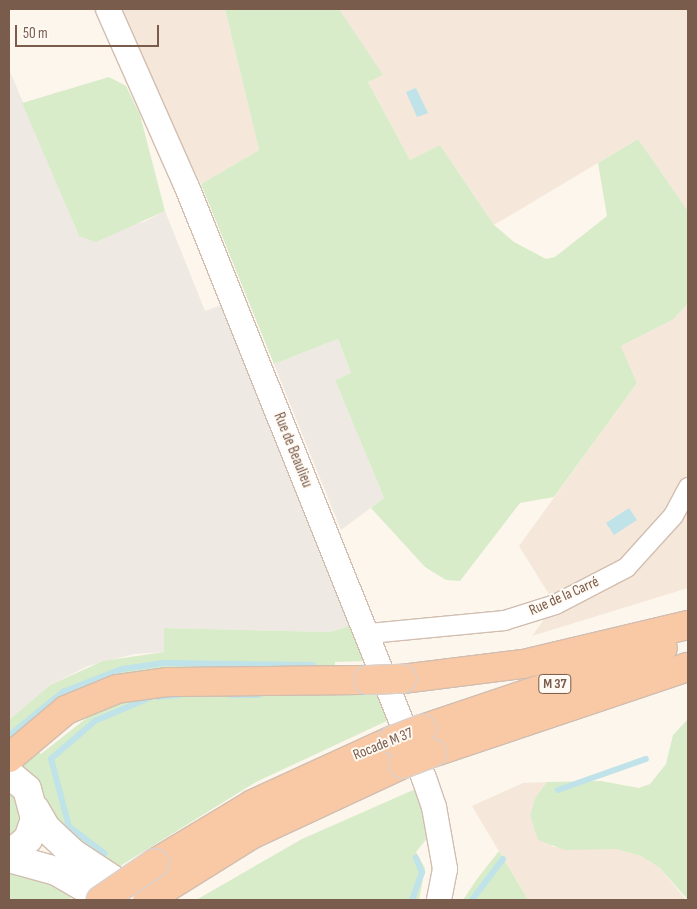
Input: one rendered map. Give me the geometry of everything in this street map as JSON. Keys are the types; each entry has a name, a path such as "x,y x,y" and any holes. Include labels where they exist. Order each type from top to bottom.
{"highway":[{"path":"9,758 66,710 117,689 175,682 402,679 523,664 688,625"},
{"name":"Rocade M 37","path":"101,900 155,862 252,804 398,752 688,640"},
{"name":"Rocade M 37","path":"427,741 688,667"},
{"name":"Rocade M 37","path":"146,900 180,878 398,752"}],"main road":[{"path":"9,774 26,789 46,828 74,854 146,900"},
{"path":"35,809 28,839 9,857 56,871 106,900"}],"street":[{"name":"Rue de Beaulieu","path":"108,9 173,152 369,633 434,807 445,869 439,900"},
{"name":"Rue de la Carré","path":"369,633 504,620 555,604 626,567 674,515 688,486"}],"shaded area":[{"path":"111,9 225,9 259,150 201,184"},
{"path":"339,9 688,9 688,211 638,139 494,225 440,145 410,160 368,82 382,75"},
{"path":"9,69 79,236 144,222 165,211 205,311 227,303 311,512 304,515 349,626 330,632 165,628 165,652 134,654 88,666 50,685 9,720"},
{"path":"688,303 688,588 532,636 555,604 519,546 637,383 621,346 674,319"},
{"path":"338,339 351,373 335,380 384,498 341,530 274,364"},
{"path":"547,782 535,798 530,815 553,847 616,849 641,856 660,868 686,900 528,900 472,806 523,783"}],"green space":[{"path":"225,9 339,9 383,75 368,82 410,160 440,145 494,225 514,242 546,259 555,257 607,216 598,163 638,139 688,211 688,303 674,319 621,346 637,383 554,497 520,503 460,581 446,580 425,567 371,508 384,498 335,380 351,373 338,339 274,364 201,184 259,150"},
{"path":"109,77 126,86 140,115 165,211 96,242 79,236 22,103"},
{"path":"349,626 364,661 335,662 335,668 170,669 120,675 67,695 9,741 9,720 50,685 103,661 164,652 164,628 330,632"},
{"path":"376,693 389,720 256,782 112,871 51,816 40,781 18,763 35,748 41,754 93,713 132,696"},
{"path":"688,719 688,900 660,868 641,856 616,849 565,850 538,840 530,815 535,798 547,782 601,781 639,788 650,784 666,764 673,735"},
{"path":"420,787 428,837 416,852 425,868 419,900 196,900 302,839"},
{"path":"9,788 17,796 22,827 9,843"},
{"path":"499,851 528,900 463,900 477,879"},
{"path":"9,868 78,892 68,900 9,900"}],"water":[{"path":"416,88 428,113 417,117 406,92"},
{"path":"629,508 637,520 614,535 606,523"}],"waterway":[{"path":"9,736 63,692 122,669 164,663 313,665"},
{"path":"158,697 179,695"},
{"path":"231,695 258,695"},
{"path":"105,854 69,827 51,759 95,721 149,698"},
{"path":"558,790 646,759"},
{"path":"412,900 422,873 416,858"},
{"path":"472,900 503,859"}]}
